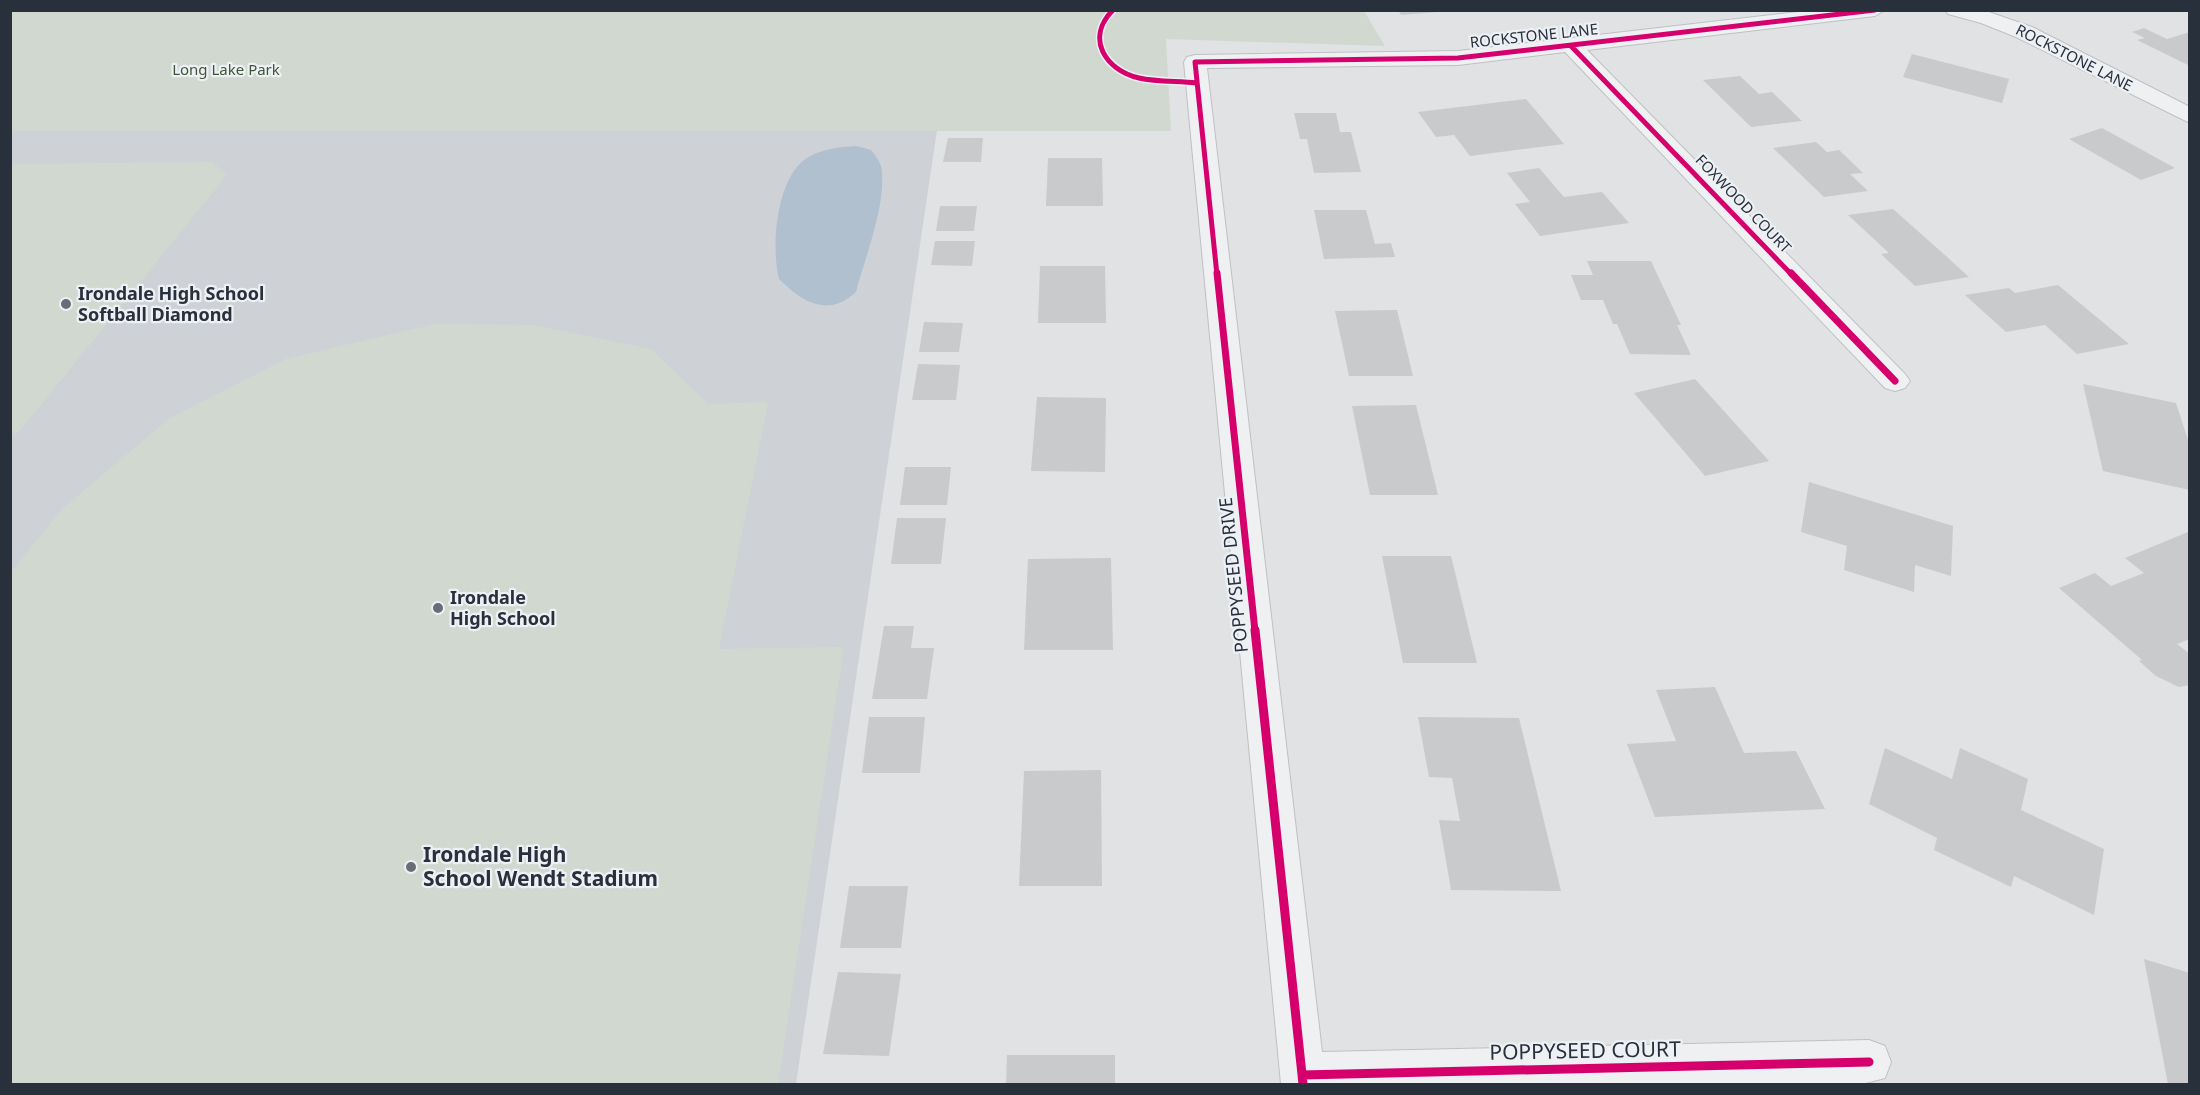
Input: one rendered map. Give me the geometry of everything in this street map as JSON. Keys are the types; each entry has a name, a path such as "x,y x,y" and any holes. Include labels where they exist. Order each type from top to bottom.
{"street":[{"name":"ROCKSTONE LANE","path":"1195,62 1458,58 1875,10"},
{"name":"ROCKSTONE LANE","path":"1955,10 1988,18 2024,32 2190,116"},
{"name":"FOXWOOD COURT","path":"1571,46 1895,381"},
{"name":"POPPYSEED DRIVE","path":"1195,62 1303,1080"},
{"name":"POPPYSEED COURT","path":"1303,1080 1869,1062"}],"shaded area":[{"name":"Irondale High School Wendt Stadium","path":"937,130 796,1084 11,1084 10,131"}],"green space":[{"name":"Long Lake Park","path":"11,11 1364,11 1385,46 1166,39 1171,131 11,131"},
{"name":"Irondale High School Softball Diamond","path":"212,162 227,175 18,433 11,433 11,164"},
{"name":"Irondale High School Wendt Stadium","path":"435,324 533,325 651,349 708,404 768,402 719,649 844,647 778,1084 11,1084 11,572 62,509 170,418 286,359"}],"water":[{"path":"857,146 871,150 881,166 879,212 856,292 846,300 835,304 816,304 797,294 779,279 776,233 782,199 787,183 804,160 823,151"}],"building":[{"path":"1398,10 1438,10 1438,12 1401,15"},
{"path":"2144,28 2167,39 2190,32 2190,66 2137,40 2145,38 2132,32"},
{"path":"1912,54 2009,79 2002,103 1903,77"},
{"path":"1740,76 1759,94 1772,92 1802,121 1751,127 1703,80"},
{"path":"1526,99 1564,144 1470,156 1454,135 1436,137 1418,112"},
{"path":"1294,113 1336,113 1340,132 1351,132 1361,172 1314,173 1307,139 1300,139"},
{"path":"2102,128 2175,168 2141,180 2069,139"},
{"path":"948,138 983,138 981,162 943,162"},
{"path":"1816,142 1827,152 1839,150 1863,173 1850,174 1868,191 1824,197 1773,148"},
{"path":"1048,158 1102,158 1103,206 1046,206"},
{"path":"1539,168 1564,197 1602,192 1629,223 1540,236 1515,204 1530,202 1507,173"},
{"path":"940,206 977,206 974,231 936,231"},
{"path":"1893,209 1969,277 1915,286 1881,254 1889,253 1848,215"},
{"path":"1314,210 1366,210 1375,244 1391,243 1395,257 1324,259"},
{"path":"935,241 975,241 972,266 931,265"},
{"path":"1587,261 1651,261 1681,325 1677,325 1691,355 1630,354 1603,300 1581,300 1571,275 1593,275"},
{"path":"1040,266 1105,266 1106,323 1038,323"},
{"path":"2058,285 2129,344 2077,354 2045,325 2006,332 1965,295 2009,288 2015,293"},
{"path":"1397,310 1413,376 1349,376 1335,311"},
{"path":"924,322 963,323 959,352 919,352"},
{"path":"918,364 960,365 956,400 912,400"},
{"path":"1695,379 1769,461 1705,476 1634,393"},
{"path":"2083,384 2176,403 2190,446 2190,490 2103,471"},
{"path":"1037,397 1106,398 1105,472 1031,471"},
{"path":"1416,405 1438,495 1370,495 1352,406"},
{"path":"905,467 951,467 947,505 900,505"},
{"path":"1809,482 1953,526 1951,576 1915,565 1914,592 1844,570 1847,546 1801,532"},
{"path":"897,518 946,518 941,564 891,564"},
{"path":"2188,532 2190,639 2177,644 2190,654 2190,685 2179,687 2156,676 2139,661 2142,660 2059,588 2095,573 2111,586 2144,573 2125,558"},
{"path":"1382,556 1451,556 1477,663 1403,663"},
{"path":"1111,558 1113,650 1024,650 1028,559"},
{"path":"884,626 914,626 911,648 934,648 927,699 872,699"},
{"path":"1715,687 1744,753 1796,751 1825,809 1655,817 1627,744 1676,741 1656,690"},
{"path":"869,717 925,717 920,773 862,773"},
{"path":"1418,717 1519,718 1561,891 1451,890 1439,820 1460,821 1452,778 1429,777"},
{"path":"1885,748 1952,779 1960,748 2028,779 2021,810 2104,849 2094,915 2014,876 2011,887 1934,850 1937,838 1869,804"},
{"path":"1101,770 1102,886 1019,886 1024,771"},
{"path":"849,886 908,886 901,948 840,948"},
{"path":"2144,959 2190,973 2190,1084 2168,1084"},
{"path":"838,972 901,974 889,1056 823,1054"},
{"path":"1007,1055 1115,1055 1115,1084 1006,1084"}],"cycle path":[{"path":"1113,10 1101,22 1098,41 1109,62 1138,78 1196,83"},
{"path":"1303,1084 1195,62 1458,58 1875,10"},
{"path":"1571,46 1895,381"},
{"path":"1302,1075 1869,1062"}],"place":[{"name":"Irondale High School Softball Diamond","path":"66,304"},
{"name":"Irondale High School","path":"438,608"},
{"name":"Irondale High School Wendt Stadium","path":"411,867"}]}
